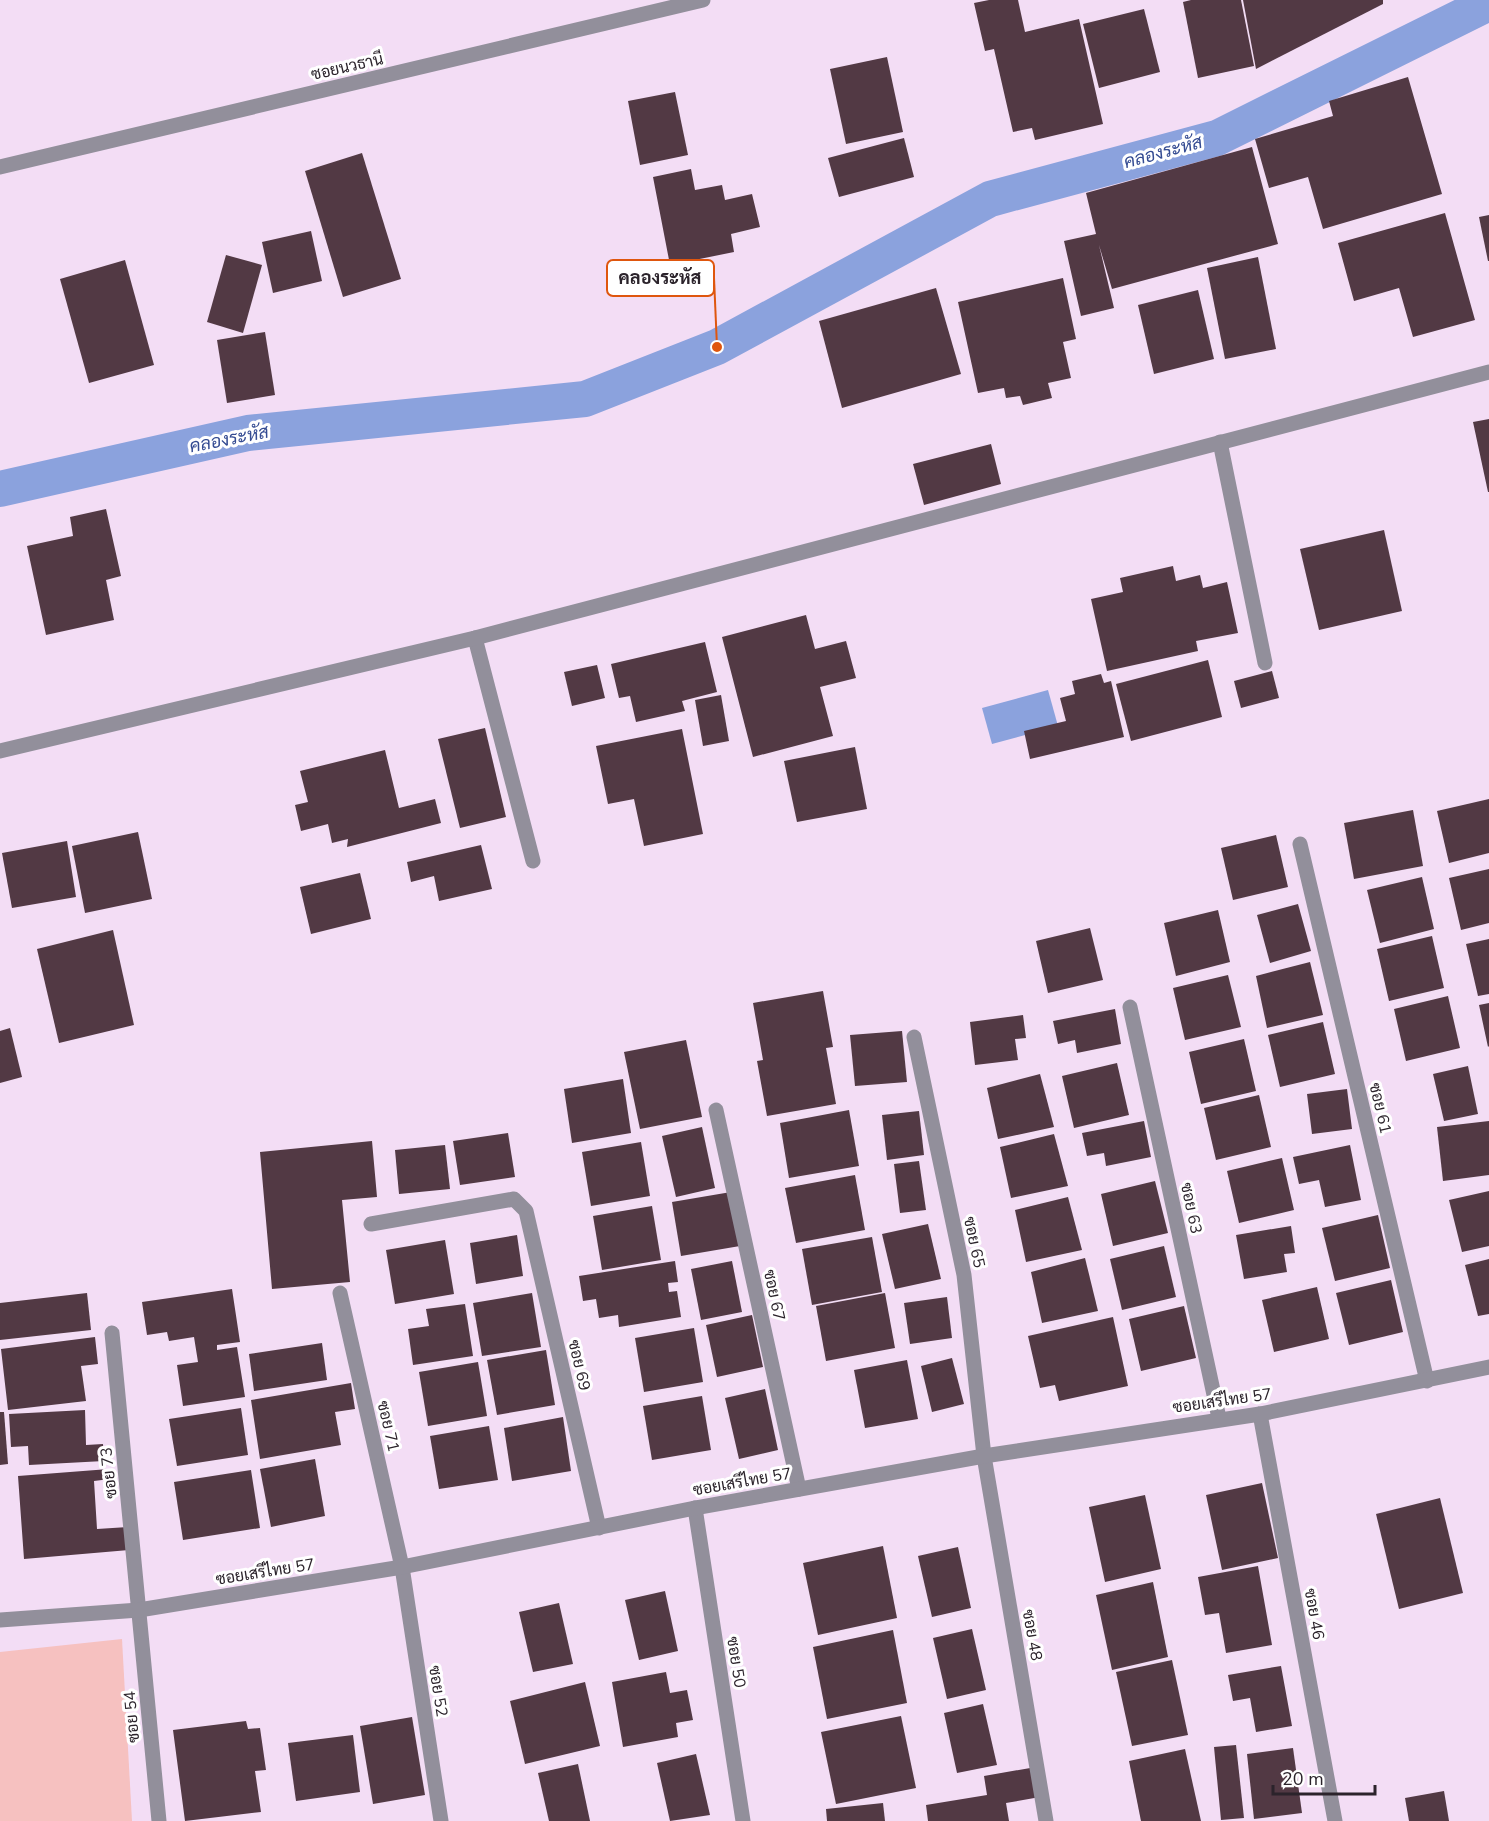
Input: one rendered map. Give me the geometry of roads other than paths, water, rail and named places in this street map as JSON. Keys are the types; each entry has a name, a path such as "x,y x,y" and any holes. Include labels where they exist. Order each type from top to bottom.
{"street":[{"name":"ซอยนวธานี","path":"0,167 703,0"},
{"path":"0,751 475,638 1489,372"},
{"path":"1220,442 1265,663"},
{"path":"475,638 533,861"},
{"name":"ซอย 61","path":"1300,844 1427,1381"},
{"name":"ซอย 63","path":"1130,1007 1219,1418"},
{"name":"ซอย 65","path":"914,1037 964,1275 984,1456"},
{"name":"ซอย 67","path":"716,1110 799,1489"},
{"name":"ซอย 69","path":"371,1224 514,1199 526,1211 599,1528"},
{"name":"ซอย 71","path":"340,1293 402,1567"},
{"name":"ซอย 73","path":"112,1333 139,1610"},
{"name":"ซอยเสรีไทย 57","path":"0,1620 139,1610 402,1567 695,1508 984,1456 1219,1418 1260,1414 1489,1367"},
{"name":"ซอย 46","path":"1260,1414 1335,1821"},
{"name":"ซอย 48","path":"984,1456 1046,1821"},
{"name":"ซอย 50","path":"695,1508 743,1821"},
{"name":"ซอย 52","path":"402,1567 441,1821"},
{"name":"ซอย 54","path":"139,1610 159,1821"}],"water":[{"path":"1048,690 1058,726 992,744 982,708"}],"waterway":[{"name":"คลองระหัส","path":"0,489 248,433 585,399 717,347 990,199 1217,138 1489,3"}],"place":[{"name":"คลองระหัส","path":"717,347"}]}
